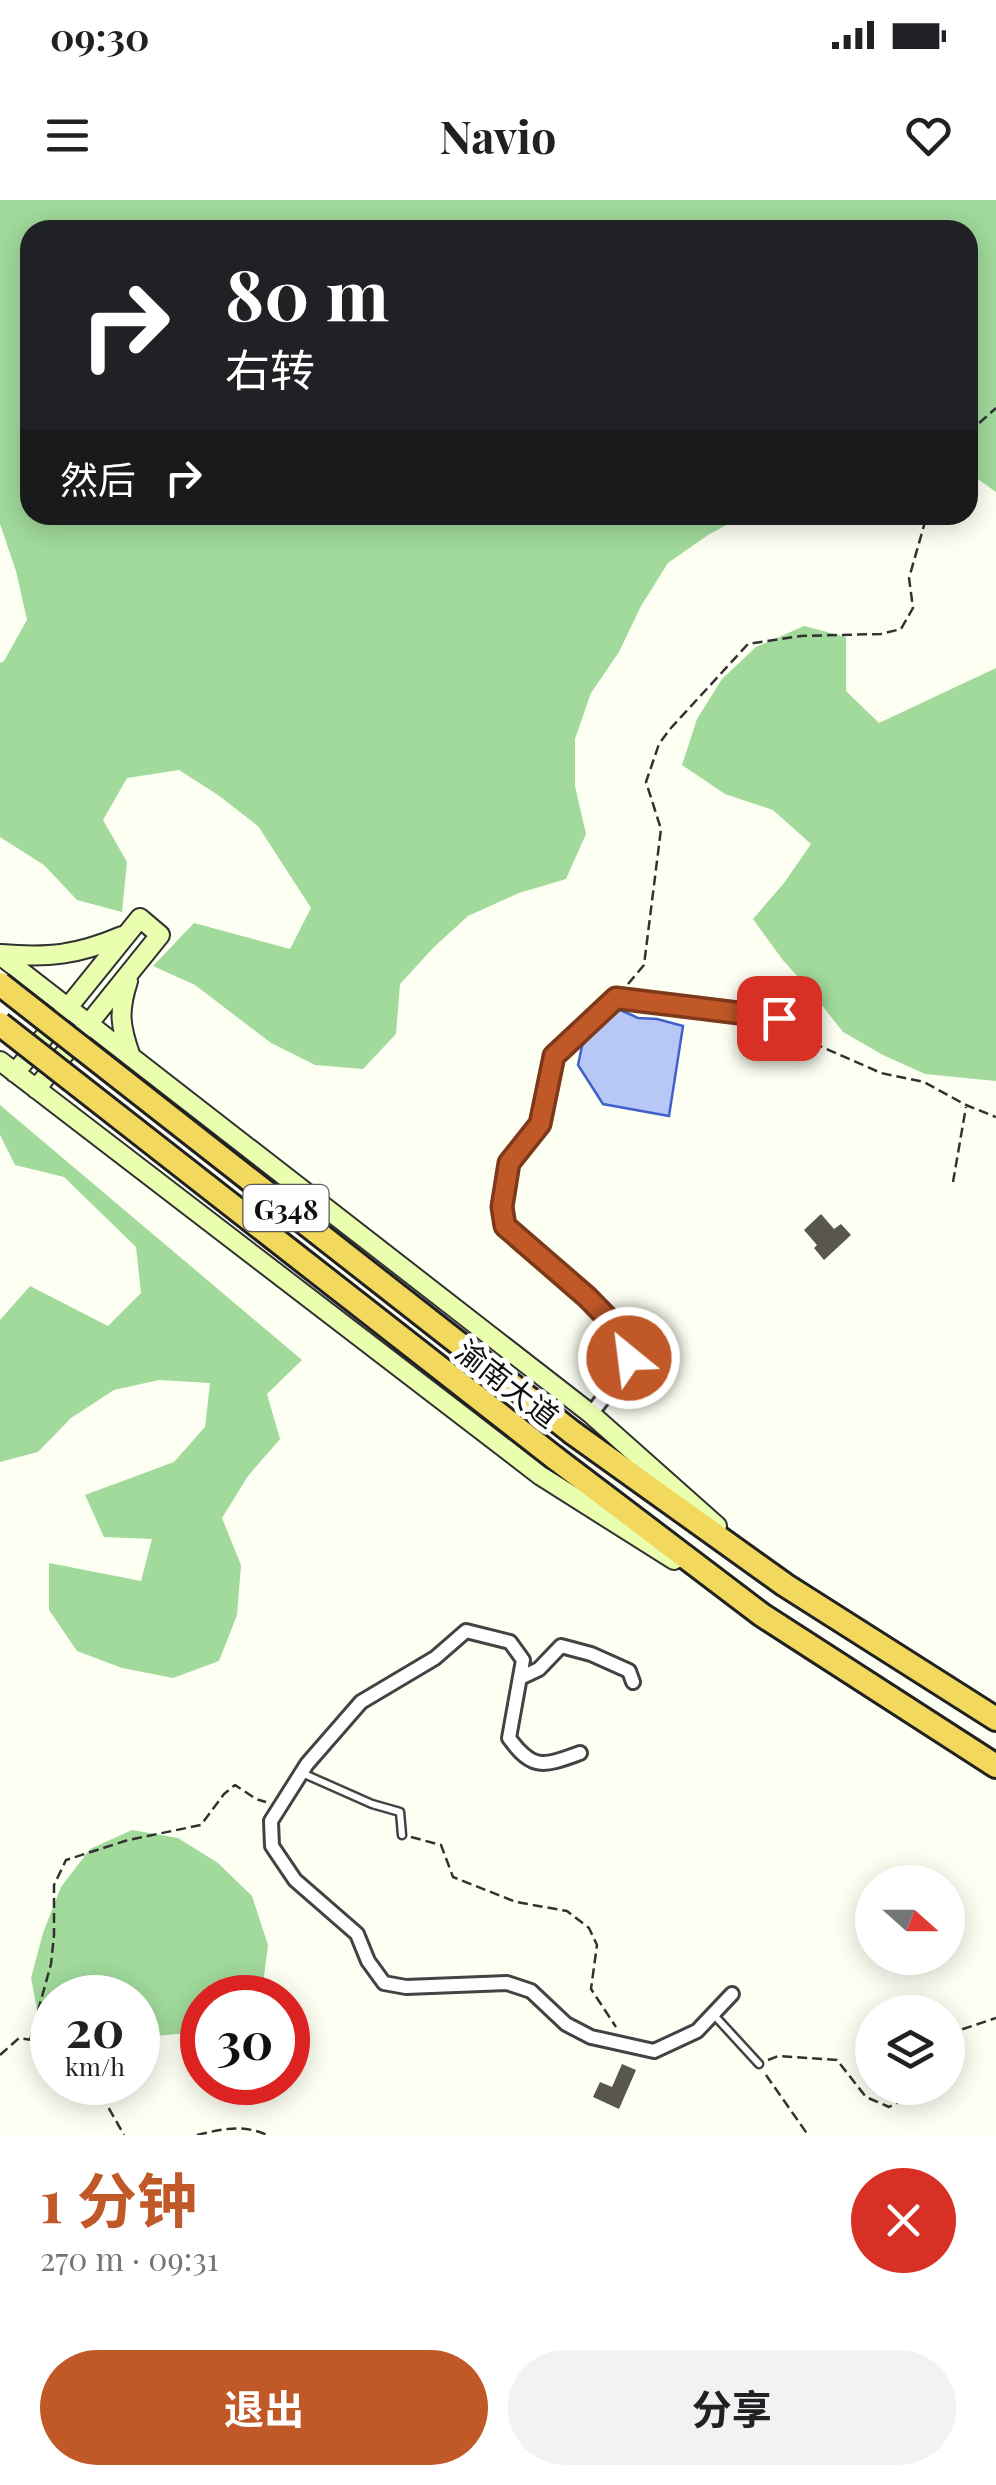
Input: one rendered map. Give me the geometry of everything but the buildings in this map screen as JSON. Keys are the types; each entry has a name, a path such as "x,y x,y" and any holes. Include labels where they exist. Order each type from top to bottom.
{"highway":[{"name":"渝南大道","path":"0,984 573,1432 785,1586 996,1719"},
{"name":"渝南大道","path":"0,1024 762,1615 996,1766"}],"main road":[{"path":"36,1089 160,935 140,918 67,1008 7,1067 541,1476 762,1615"},
{"path":"0,955 40,958 66,954 126,934"},
{"path":"0,955 591,1414 785,1586"},
{"path":"132,969 120,1004 121,1030 132,1057"}],"street":[{"path":"591,1414 629,1358 626,1337 587,1297 505,1226 502,1207 509,1163 540,1124 554,1056 616,998 779,1018 799,1038"},
{"path":"580,1753 548,1764 523,1757 509,1738 523,1660 510,1642 466,1630 435,1658 362,1702 301,1773 280,1806 271,1821 272,1846 295,1880 357,1934 368,1961 384,1983 406,1987 507,1983 531,1991 566,2024 592,2036 654,2051 697,2031 732,1994"},
{"path":"520,1678 539,1669 562,1646 628,1671 633,1682"}],"lane":[{"path":"301,1773 400,1812 402,1835"},
{"path":"714,2014 759,2064"}],"path":[{"path":"616,998 644,966 660,829 646,782 659,744 748,644 800,636 882,634 901,629 912,608 910,578 924,525"},
{"path":"799,1038 881,1073 924,1082 996,1117"},
{"path":"954,1182 966,1105"},
{"path":"48,1975 54,1934 54,1884 66,1860 128,1840 200,1824 235,1785 280,1806"},
{"path":"402,1835 441,1845 453,1877 516,1902 567,1910 590,1928 597,1945 590,1989 628,2045"},
{"path":"965,2028 996,2018"},
{"path":"0,2055 20,2038 30,2040"},
{"path":"808,2135 759,2064 778,2056 837,2060 855,2083"},
{"path":"107,2105 124,2135"},
{"path":"198,2135 229,2127 249,2128 267,2135"}],"green space":[{"path":"0,200 996,200 996,492 978,479 978,220 20,220 20,525 726,525 668,563 619,652 591,693 575,739 575,786 586,834 566,879 519,893 468,916 434,947 400,984 396,1034 363,1069 315,1065 271,1043 195,985 153,966 194,923 290,949 311,908 258,826 179,770 127,778 103,820 127,862 122,912 77,900 44,865 0,837 0,663 27,620 0,524"},
{"path":"804,626 846,637 846,691 879,723 996,668 996,1081 925,1074 843,1032 753,919 811,844 773,810 725,794 682,765 697,719 722,679 756,647"},
{"path":"0,1105 302,1360 267,1394 280,1439 248,1476 222,1518 241,1565 237,1615 219,1661 173,1678 122,1668 77,1651 49,1610 49,1563 141,1581 152,1539 104,1537 85,1495 174,1462 205,1427 210,1383 159,1380 114,1390 71,1418 38,1452 0,1462 0,1320 30,1286 108,1326 141,1293 136,1247 64,1177 15,1165 0,1135"},
{"path":"132,1830 178,1838 218,1863 252,1896 268,1945 264,1975 180,1975 180,2034 160,2036 160,1975 32,1975 61,1887 90,1849"}],"water":[{"path":"616,1008 638,1018 683,1026 669,1116 603,1104 578,1065 582,1046 604,1012"}],"route":[{"path":"629,1358 626,1337 587,1297 505,1226 502,1207 509,1163 540,1124 554,1056 616,998 779,1018"}]}
